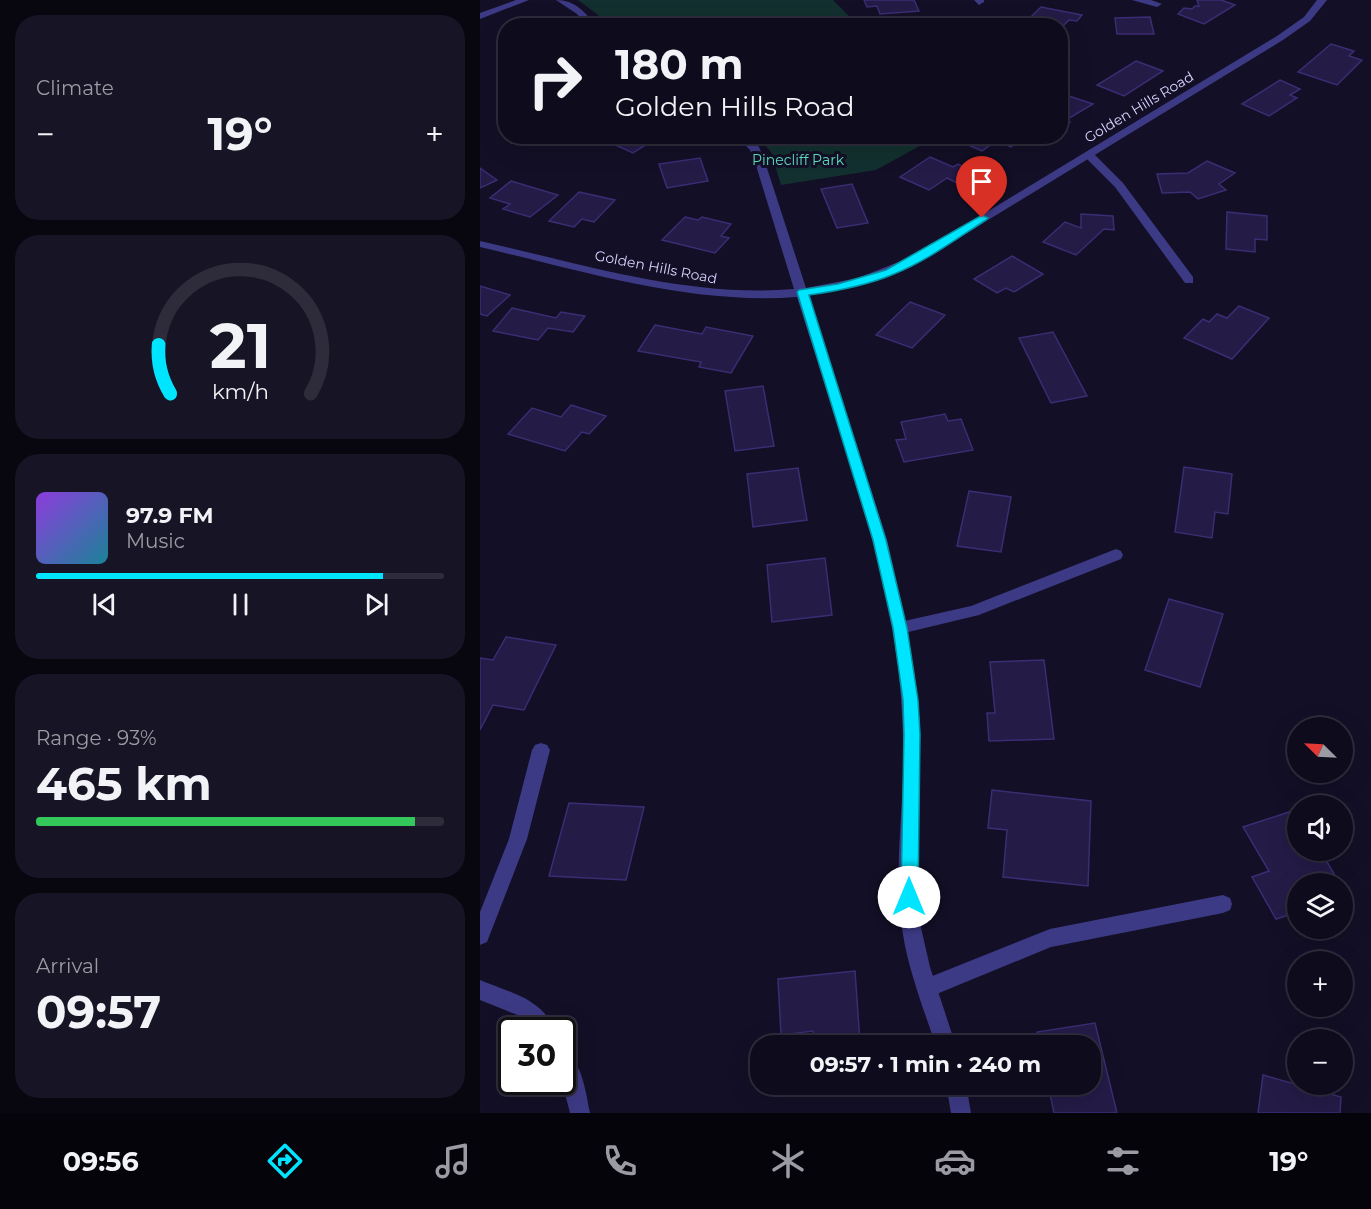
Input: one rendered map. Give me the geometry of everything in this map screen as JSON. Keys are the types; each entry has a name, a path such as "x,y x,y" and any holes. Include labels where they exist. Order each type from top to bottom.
{"street":[{"path":"480,16 524,0"},
{"path":"561,0 585,18"},
{"path":"1137,0 1157,4"},
{"name":"Golden Hills Road","path":"480,244 679,289 711,294 769,296 839,287 890,272 920,257 1280,38 1307,19 1322,0"},
{"path":"750,144 755,149 803,292 879,540 900,628 911,721 910,918 918,963 942,1035"},
{"path":"1089,155 1119,185 1189,280"},
{"path":"900,628 973,611 1116,555"},
{"path":"480,936 518,839 541,750"},
{"path":"927,988 1050,938 1223,904"},
{"path":"480,990 527,1009 533,1017"},
{"path":"576,1095 580,1113"},
{"path":"958,1095 961,1113"}],"green space":[{"path":"578,0 833,0 851,18 600,18"},
{"name":"Pinecliff Park","path":"764,144 923,144 876,170 781,185 771,152"}],"building":[{"path":"864,0 914,0 919,11 880,14 877,6 867,7"},
{"path":"1197,0 1221,0 1235,5 1204,24 1178,14 1184,8 1192,9 1199,6"},
{"path":"1041,7 1082,15 1077,21 1068,21 1068,18 1030,18"},
{"path":"1150,17 1154,34 1117,34 1115,18"},
{"path":"1331,44 1354,51 1349,56 1362,60 1337,85 1298,72"},
{"path":"1136,61 1163,71 1124,96 1097,85"},
{"path":"1280,80 1300,89 1290,95 1297,98 1269,116 1242,104"},
{"path":"1068,96 1093,104 1068,119"},
{"path":"613,144 647,144 633,153"},
{"path":"966,144 992,144 982,151"},
{"path":"930,157 953,167 958,164 978,173 961,185 947,178 929,190 900,177"},
{"path":"700,158 708,181 667,188 659,164"},
{"path":"1207,161 1235,173 1219,184 1226,190 1198,199 1190,192 1162,193 1157,174 1188,173"},
{"path":"480,168 497,180 480,188"},
{"path":"511,181 558,195 530,217 503,209 510,204 490,198"},
{"path":"852,184 868,223 837,228 821,189"},
{"path":"579,192 615,200 594,222 582,219 574,227 549,221"},
{"path":"1227,212 1267,216 1267,240 1255,239 1255,252 1226,249"},
{"path":"1081,214 1113,216 1114,230 1104,229 1076,255 1043,242 1065,222 1081,228"},
{"path":"685,217 698,220 702,217 731,224 721,236 729,238 715,253 662,240"},
{"path":"1012,256 1043,274 1014,292 1006,288 997,293 974,279"},
{"path":"480,286 510,295 487,316 480,314"},
{"path":"910,302 945,315 912,348 876,335"},
{"path":"1239,306 1269,318 1232,359 1184,338 1203,319 1209,322 1217,314 1227,318"},
{"path":"512,308 556,318 561,312 585,316 573,332 548,328 538,340 493,331"},
{"path":"655,325 702,334 706,327 753,336 731,373 699,367 701,362 638,351"},
{"path":"1053,332 1087,396 1051,403 1019,338"},
{"path":"763,386 774,446 735,451 725,391"},
{"path":"571,405 606,416 589,434 582,432 565,451 508,434 532,408 561,417"},
{"path":"945,414 948,421 961,419 973,450 904,462 896,440 906,439 901,422"},
{"path":"1184,467 1232,474 1228,514 1215,512 1212,538 1175,532"},
{"path":"798,468 807,520 753,527 747,474"},
{"path":"969,491 1011,497 1001,552 957,546"},
{"path":"825,558 832,615 772,622 767,565"},
{"path":"1169,599 1223,614 1200,687 1145,670"},
{"path":"506,637 556,645 524,710 493,705 480,730 480,658 493,660"},
{"path":"1044,660 1054,739 989,741 987,713 995,713 990,662"},
{"path":"992,790 1091,801 1088,886 1003,877 1007,830 988,828"},
{"path":"569,803 644,807 626,880 549,876"},
{"path":"1287,813 1287,861 1326,861 1334,873 1287,873 1287,916 1276,919 1252,877 1269,871 1243,827"},
{"path":"855,971 860,1035 813,1035 813,1031 781,1035 778,979"},
{"path":"1095,1023 1098,1035 1038,1035 1037,1032"},
{"path":"1101,1048 1117,1113 1054,1113 1050,1095 1101,1095"},
{"path":"1263,1075 1287,1082 1287,1095 1341,1097 1340,1113 1258,1113"}],"route":[{"path":"909,897 912,734 911,700 904,647 879,540 803,292 839,287 890,272 920,257 982,218"}]}
